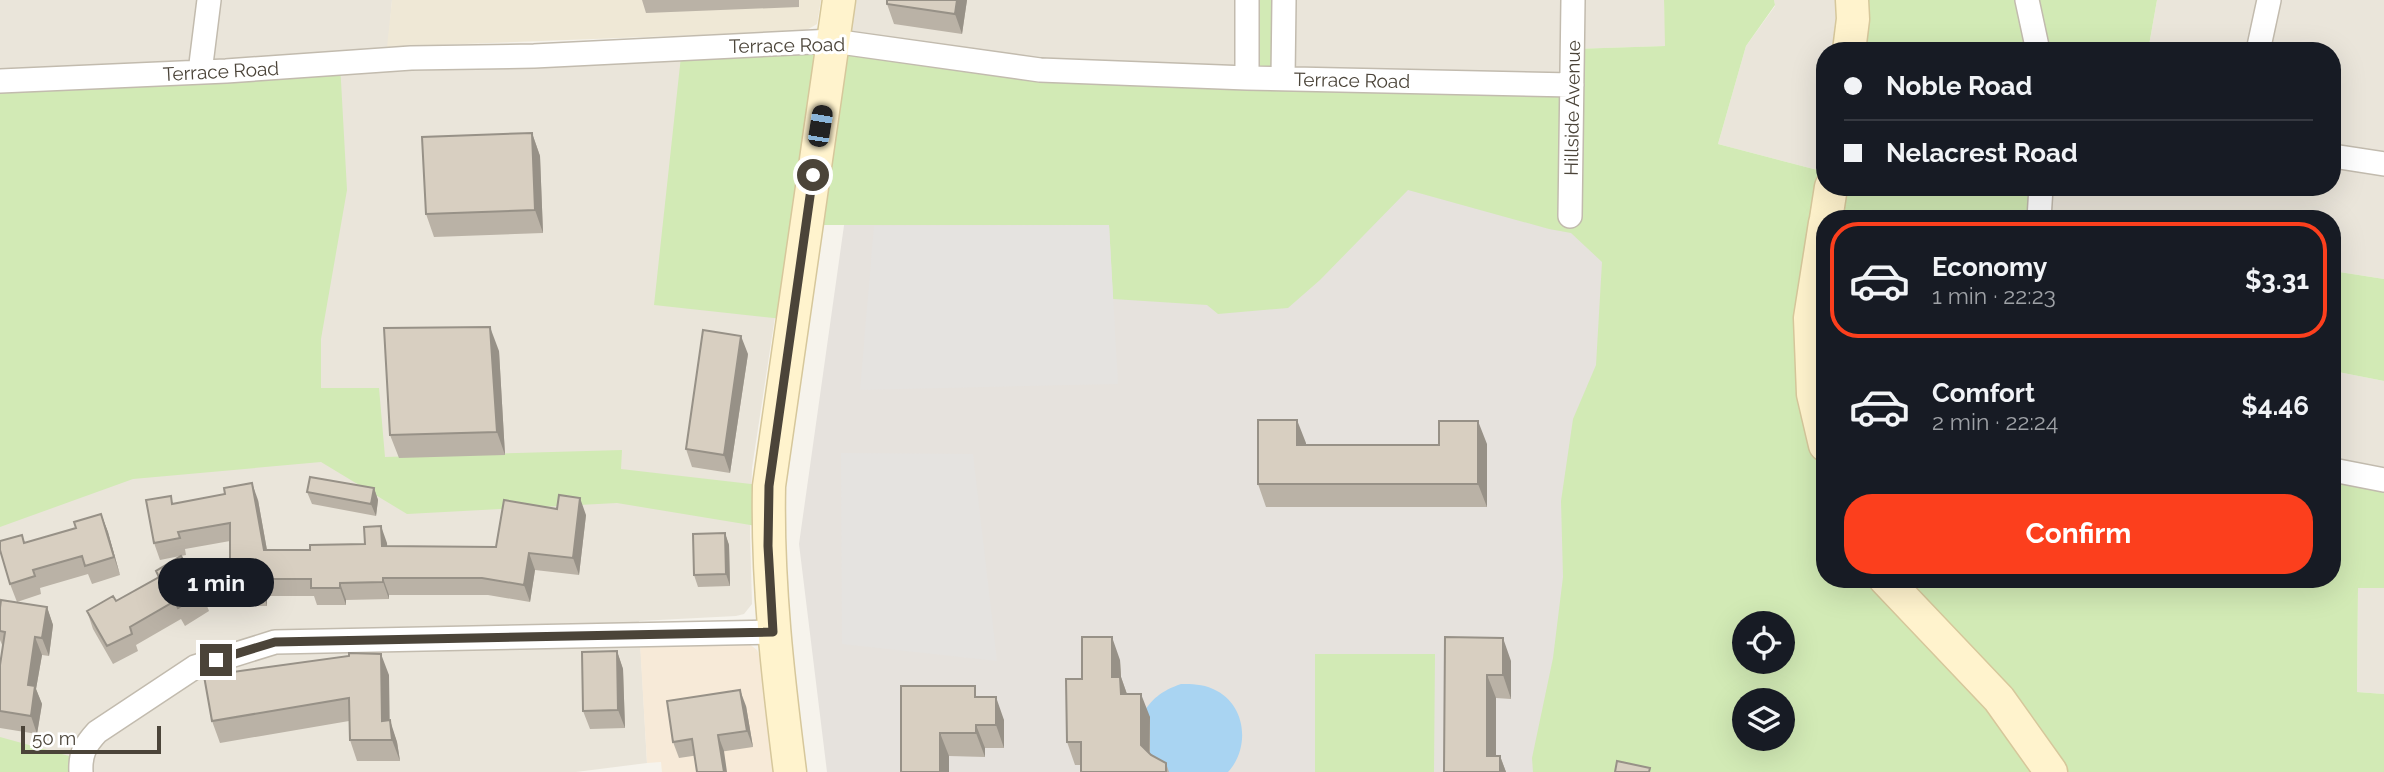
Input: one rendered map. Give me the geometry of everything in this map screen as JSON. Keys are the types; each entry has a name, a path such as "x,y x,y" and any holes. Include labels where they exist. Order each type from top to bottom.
{"main road":[{"path":"790,772 773,632 768,546 769,486 839,0"},
{"path":"1850,42 1852,0"},
{"path":"1816,282 1810,318 1813,394 1816,407"},
{"path":"1894,588 1999,699 2051,772"}],"street":[{"path":"200,72 209,0"},
{"path":"1247,0 1247,78"},
{"path":"1283,78 1284,0"},
{"name":"Hillside Avenue","path":"1570,216 1573,0"},
{"path":"2027,0 2036,42"},
{"path":"2260,42 2269,0"},
{"name":"Terrace Road","path":"0,81 200,72 411,58 534,56 833,41 1040,70 1247,78 1572,85"},
{"path":"2341,157 2384,164"},
{"path":"2341,472 2384,480"},
{"path":"81,765 85,744 97,732 195,667 275,642 773,632"}],"shaded area":[{"path":"0,0 392,0 386,72 785,56 810,87 752,468 752,604 744,614 736,616 639,621 647,763 576,772 0,772"},
{"path":"392,0 821,0 817,24 805,31 387,47"},
{"path":"839,0 1664,0 1666,46 1573,49 1572,85 1247,78 833,41"},
{"path":"1774,0 1852,0 1850,42 1816,42 1816,170 1718,144 1746,46 1775,6"},
{"path":"2157,0 2384,0 2384,279 2341,272 2341,210 2040,210 2040,196 2341,196 2341,42 2150,42"},
{"path":"865,77 1543,110 1698,252 1767,537 1953,772 827,772 799,544"},
{"path":"1109,225 1118,384 860,390 874,226"},
{"path":"2341,373 2384,381 2384,480 2341,472"},
{"path":"841,453 973,454 997,661 842,644"},
{"path":"2358,588 2384,588 2384,694 2357,692"},
{"path":"748,643 757,650 760,657 773,772 662,772 661,762 647,763 640,644"}],"green space":[{"path":"1247,0 1284,0 1283,78 1572,85 1573,49 1665,46 1664,0 1774,0 1775,5 1746,46 1718,144 1816,170 1816,196 2040,196 2040,210 1816,210 1816,588 2341,588 2341,472 2384,480 2384,588 2358,588 2357,692 2384,694 2384,772 1533,772 1532,758 1553,658 1563,577 1561,501 1573,419 1596,365 1602,262 1571,233 1408,190 1320,280 1288,308 1218,314 1207,305 1113,299 1109,225 806,225 792,320 654,305 682,47 833,41 1246,78"},
{"path":"1852,0 2157,0 2150,42 1850,42"},
{"path":"340,63 347,190 321,339 321,388 379,388 385,457 622,450 621,469 769,486 768,528 617,503 407,514 321,462 133,479 0,527 0,81"},
{"path":"2341,272 2384,279 2384,381 2341,373"},
{"path":"1315,654 1435,654 1434,772 1315,772"},
{"path":"0,737 80,759 81,772 0,772"}],"water":[{"path":"1181,684 1213,689 1232,704 1238,715 1242,738 1240,750 1228,772 1153,772 1141,717 1157,696"}],"building":[{"path":"887,0 957,0 955,14 887,4"},
{"path":"532,133 535,210 426,214 422,137"},
{"path":"490,327 497,432 390,435 384,328"},
{"path":"703,330 741,336 724,455 686,449"},
{"path":"1258,420 1297,420 1297,445 1439,445 1439,421 1478,421 1478,484 1258,484"},
{"path":"310,477 374,488 371,504 307,492"},
{"path":"252,483 264,550 310,550 310,545 365,544 364,527 381,526 382,546 496,547 504,500 557,509 559,495 580,498 573,558 529,553 524,585 482,578 383,578 383,582 340,583 340,588 311,588 311,579 261,579 261,588 230,588 230,523 178,532 180,538 154,543 146,500 171,496 172,504 225,494 224,488"},
{"path":"101,514 114,557 85,566 82,556 33,570 35,576 10,584 0,541 22,535 24,543 76,528 74,522"},
{"path":"725,533 726,574 694,575 693,534"},
{"path":"181,556 202,593 178,608 175,601 130,627 132,634 107,646 87,611 113,596 116,601 159,577 156,571"},
{"path":"1,600 47,607 42,638 35,637 28,685 35,686 31,716 0,711 0,665 5,632 0,631"},
{"path":"1082,637 1112,637 1112,677 1120,677 1121,694 1141,694 1141,745 1151,755 1166,763 1166,772 1081,772 1081,742 1067,742 1066,679 1082,679"},
{"path":"1445,637 1503,638 1503,675 1487,675 1487,756 1500,756 1500,772 1444,772"},
{"path":"617,651 618,710 583,711 582,652"},
{"path":"349,653 381,654 382,721 390,720 392,740 350,740 349,698 212,721 204,676 349,656"},
{"path":"901,686 975,686 975,697 996,697 996,725 976,725 976,733 940,733 940,772 901,772"},
{"path":"740,690 747,731 718,735 724,772 697,772 692,739 673,742 667,701"},
{"path":"1617,761 1650,768 1649,772 1615,772"}],"route":[{"path":"216,660 275,642 773,632 768,546 769,486 813,175"}]}
